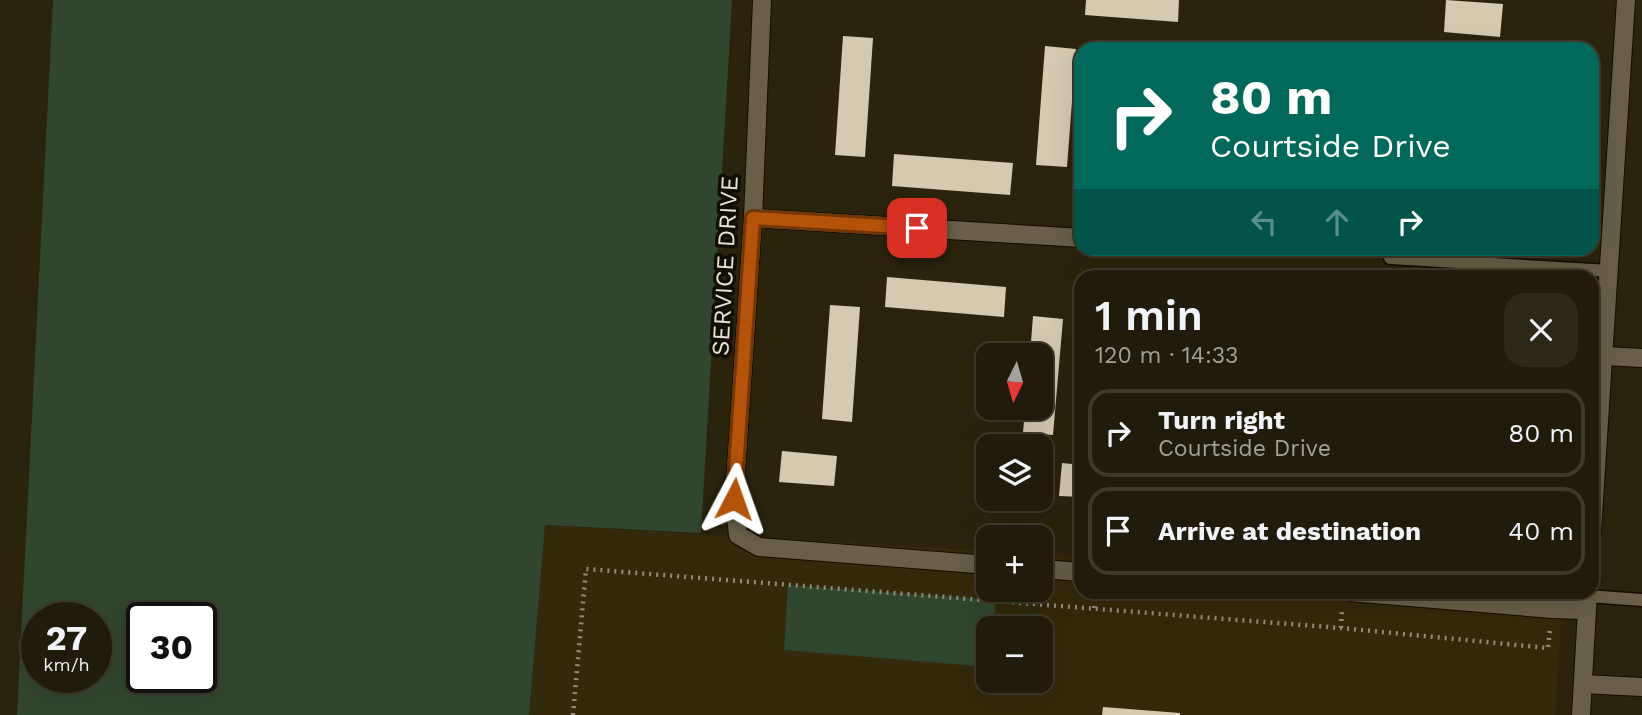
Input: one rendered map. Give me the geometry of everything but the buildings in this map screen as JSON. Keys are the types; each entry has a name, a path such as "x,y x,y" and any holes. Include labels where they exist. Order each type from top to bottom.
{"street":[{"name":"SERVICE DRIVE","path":"762,0 753,218 734,499 738,535 759,547 976,564"},
{"path":"1599,436 1609,271 1631,7"},
{"path":"753,218 1074,238"},
{"path":"1605,356 1642,358"},
{"path":"1053,570 1074,571"},
{"path":"1433,599 1552,609 1588,599 1581,715"},
{"path":"1583,684 1642,687"}],"lane":[{"path":"1390,258 1592,270"},
{"path":"1599,270 1609,271"},
{"path":"1588,599 1642,600"}],"path":[{"path":"573,715 586,569 1417,634 1548,648 1552,609"},
{"path":"1094,608 1095,599"}],"shaded area":[{"path":"545,525 976,550 976,602 1053,602 1053,555 1074,556 1074,599 1563,599 1555,715 529,715"}],"green space":[{"path":"53,0 732,0 701,533 545,525 529,715 17,715 21,636 21,693 112,693 112,602 23,602"},
{"path":"788,585 996,602 994,616 976,616 976,666 784,650"}],"route":[{"path":"734,499 753,218 917,228"}]}
